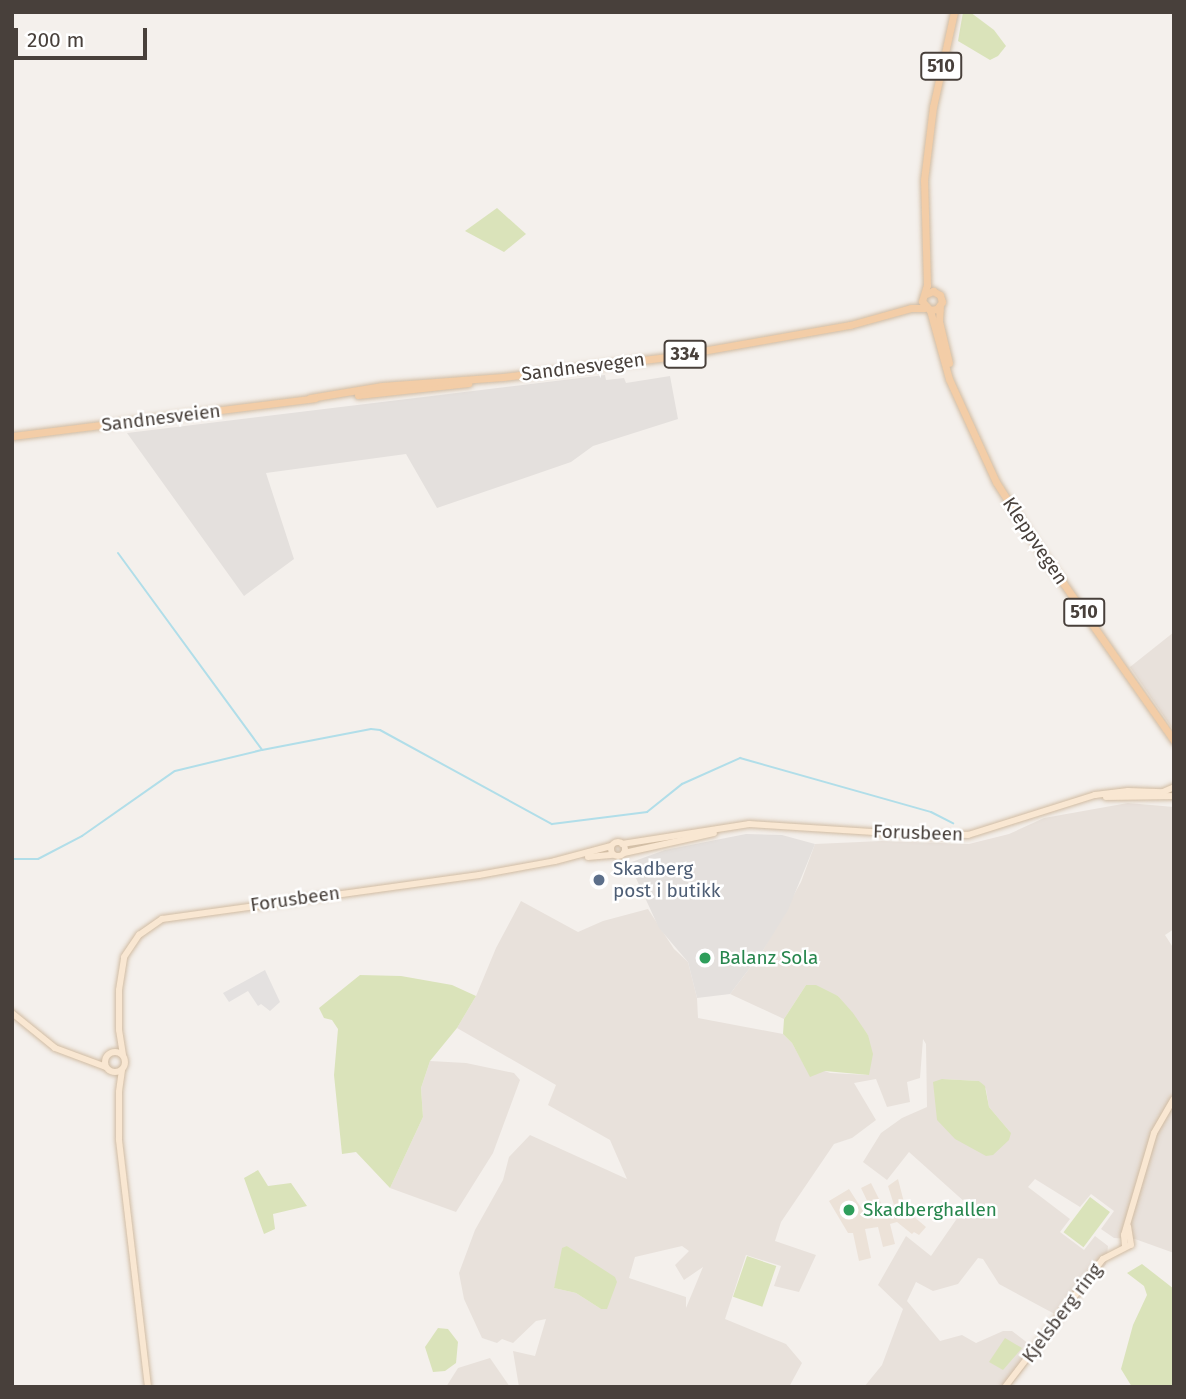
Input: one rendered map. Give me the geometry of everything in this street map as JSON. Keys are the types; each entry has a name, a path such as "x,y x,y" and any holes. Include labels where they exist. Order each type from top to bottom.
{"main road":[{"name":"Kleppvegen","path":"954,12 937,87 925,168 924,296 948,379 985,461 1018,519 1174,741"},
{"name":"Kleppvegen","path":"926,254 937,292 942,299 940,331 959,402"},
{"path":"924,296 937,292"},
{"name":"Sandnesvegen","path":"865,322 924,296"},
{"path":"928,309 940,306"},
{"name":"Sandnesvegen","path":"382,386 503,377 668,358 865,322 911,308 928,309"},
{"name":"Sandnesveien","path":"12,436 310,398 503,377"},
{"name":"Sandnesveien","path":"310,398 382,386"},
{"name":"Forusbeen","path":"555,861 618,842 622,844 737,825 958,836 988,831 1095,795 1163,792 1174,787"},
{"name":"Forusbeen","path":"1073,802 1121,796 1174,796"},
{"name":"Forusbeen","path":"148,1387 119,1140 119,1091 126,1062 119,1030 119,983 124,957 139,935 162,919 479,875 555,861 613,855 758,825"},
{"path":"622,844 624,853"},
{"path":"611,846 613,855"},
{"path":"12,1013 55,1048 108,1068 122,1070"},
{"name":"Forusbeen","path":"119,1030 109,1054 108,1068 119,1091"},
{"path":"87,1058 109,1054 123,1055"},
{"name":"Kjelsberg ring","path":"1005,1387 1103,1259 1128,1246 1128,1226 1154,1133 1174,1100"}],"shaded area":[{"path":"605,375 606,380 624,378 626,383 670,376 678,419 593,446 571,462 437,508 406,454 266,473 294,559 244,596 127,433"},
{"path":"1174,632 1174,731 1130,667"},
{"path":"1128,803 1174,807 1174,929 1165,935 1174,949 1174,1253 1135,1239 1114,1238 1101,1229 1114,1211 1091,1194 1080,1207 1035,1179 1028,1187 1070,1219 1060,1232 1084,1250 1095,1236 1108,1246 1106,1264 1064,1319 999,1284 983,1259 978,1258 958,1284 933,1291 916,1282 907,1301 940,1341 962,1335 976,1343 1003,1331 1012,1331 1038,1351 1010,1387 864,1387 882,1365 903,1309 878,1285 906,1236 931,1256 967,1204 909,1152 887,1180 863,1162 881,1133 902,1118 927,1107 926,1044 923,1039 920,1078 907,1082 910,1102 887,1107 876,1079 854,1083 876,1120 852,1138 834,1144 781,1222 775,1241 816,1255 799,1292 774,1286 781,1266 746,1255 725,1319 786,1344 802,1363 789,1387 519,1387 513,1351 535,1356 546,1319 536,1321 513,1343 502,1339 497,1343 482,1338 464,1299 459,1273 475,1230 503,1180 509,1157 530,1135 627,1179 610,1140 548,1105 556,1085 457,1028 476,996 496,948 521,901 578,932 603,921 648,909 674,949 688,962 697,998 698,1018 783,1034 792,1043 803,1063 830,1073 869,1075 868,1035 838,996 806,985 784,1019 730,994 762,952 801,882 815,844 882,841 969,844 1009,834 1044,818","holes":["942,1079 979,1081 986,1089 989,1107 1011,1133","567,1246 587,1260 601,1309 576,1293 554,1288","682,1246 689,1251 675,1265 684,1280 703,1267 686,1308 686,1297 629,1278 635,1257"]},
{"path":"746,834 782,835 815,844 788,910 762,952 730,994 697,998 688,962 659,928 629,863 665,850"},
{"path":"265,970 280,1002 270,1011 261,1004 258,1006 248,991 229,1002 223,993"},
{"path":"430,1061 466,1063 514,1073 520,1080 493,1153 456,1212 390,1188 423,1117 421,1088"},
{"path":"898,1179 906,1210 926,1227 919,1235 914,1232 912,1234 897,1222 890,1224 895,1244 883,1247 878,1227 865,1229 871,1258 859,1261 853,1233 848,1233 829,1201 849,1189 867,1217 873,1213 861,1188 871,1183 884,1209 894,1205 888,1186"},
{"path":"490,1358 510,1387 446,1387 458,1368"}],"green space":[{"path":"963,12 970,12 994,30 1006,46 998,56 990,60 958,41"},
{"path":"497,208 526,234 504,252 465,231"},
{"path":"360,975 401,976 452,985 476,996 457,1028 430,1061 421,1088 423,1117 390,1188 356,1152 342,1154 334,1075 338,1029 332,1020 324,1018 319,1008"},
{"path":"806,985 816,985 838,996 853,1013 868,1035 873,1054 869,1075 825,1071 810,1077 792,1043 783,1034 784,1019"},
{"path":"942,1079 979,1081 985,1086 989,1107 1011,1133 1009,1140 993,1155 986,1156 955,1139 937,1120 933,1082"},
{"path":"258,1170 268,1186 291,1183 307,1206 273,1214 275,1229 264,1234 244,1178"},
{"path":"1090,1197 1110,1212 1083,1247 1064,1232"},
{"path":"567,1246 615,1277 617,1282 607,1309 601,1309 576,1293 554,1288 562,1248"},
{"path":"747,1256 776,1266 762,1307 733,1297"},
{"path":"1142,1264 1174,1289 1174,1387 1132,1387 1121,1369 1133,1325 1147,1295 1144,1286 1127,1273"},
{"path":"438,1328 448,1329 458,1342 456,1363 445,1371 433,1372 425,1347"},
{"path":"1005,1338 1022,1348 1003,1370 989,1362"}],"waterway":[{"path":"118,553 262,750"},
{"path":"12,859 38,859 82,836 175,771 262,750 371,729 380,730 552,824 647,812 682,784 740,758 931,812 953,823"}],"place":[{"name":"Skadberg post i butikk","path":"599,880"},
{"name":"Balanz Sola","path":"705,958"},
{"name":"Skadberghallen","path":"849,1210"}]}
